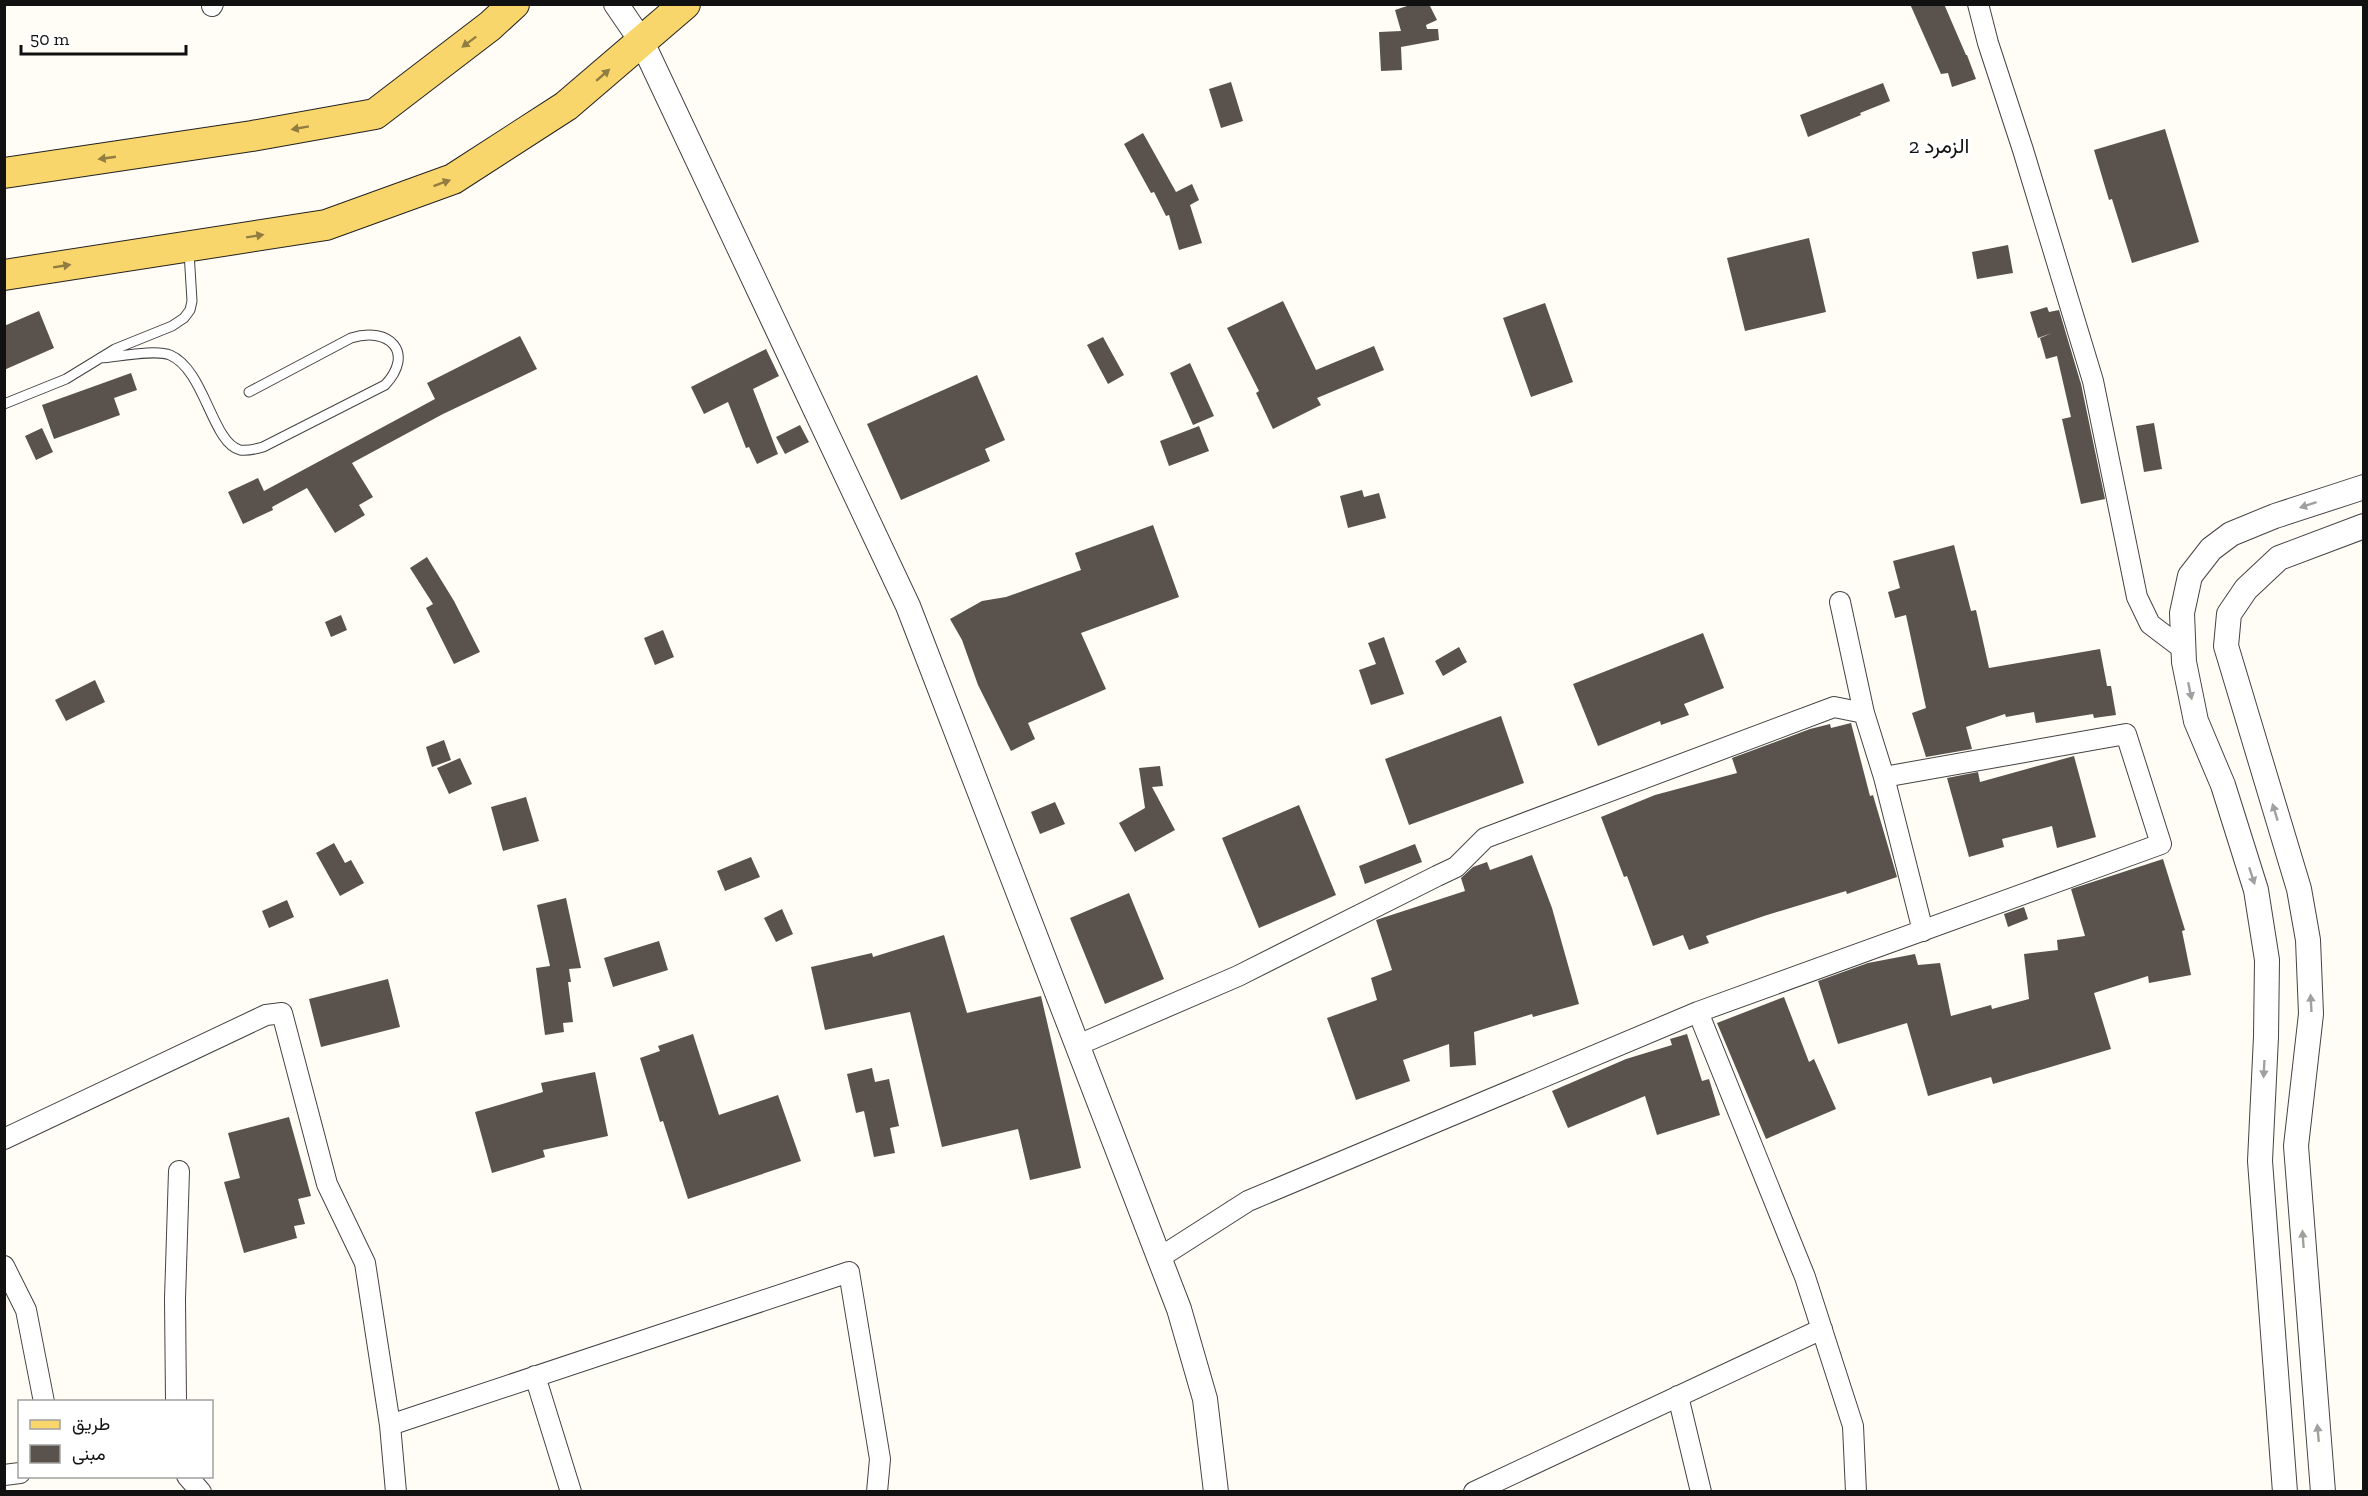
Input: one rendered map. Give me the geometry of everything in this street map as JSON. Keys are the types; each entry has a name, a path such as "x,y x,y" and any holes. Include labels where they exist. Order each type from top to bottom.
{"main road":[{"path":"4,172 252,136 375,114 490,26 514,4"},
{"path":"4,275 326,225 453,179 566,106 685,4"}],"street":[{"path":"616,4 642,42 908,606 1179,1309 1205,1400 1216,1491"},
{"path":"1978,4 1988,43 2024,150 2093,381 2137,597 2150,624 2183,649"},
{"path":"2285,1491 2260,1161 2266,1037 2266,960 2256,890 2223,786 2196,721 2184,662 2182,613 2190,576 2211,549 2231,534 2275,516 2364,488"},
{"path":"2323,1491 2296,1146 2312,1014 2308,940 2299,889 2226,646 2229,614 2246,589 2279,558 2364,526"},
{"path":"1840,602 1864,713 1884,777 1923,930"},
{"path":"1078,1046 1238,976 1456,867 1485,838 1834,706 1864,713"},
{"path":"1159,1258 1248,1201 1698,1012 2161,844 2126,734 1884,777"},
{"path":"1698,1012 1805,1277 1853,1426 1857,1491"},
{"path":"4,1139 266,1015 282,1014 327,1184 364,1263 390,1425 396,1491"},
{"path":"176,1400 175,1299 179,1171"},
{"path":"4,1266 26,1310 44,1400"},
{"path":"390,1425 849,1272 880,1459 877,1491"},
{"path":"1474,1491 1822,1329"},
{"path":"535,1376 571,1491"},
{"path":"1678,1396 1701,1491"},
{"path":"189,1478 201,1491"}],"lane":[{"path":"4,404 66,379 115,349 172,326 184,318 190,310 192,301 188,246"},
{"path":"100,358 156,352 176,358 192,374 219,429 231,445 239,450 249,450 263,447 385,385 394,376 398,356 393,343 379,334 366,333 351,338 249,392"}],"building":[{"path":"1413,4 1429,4 1437,20 1426,25 1427,29 1438,29 1439,40 1401,47 1402,70 1381,71 1379,32 1401,31 1395,10"},
{"path":"1910,4 1944,4 1976,79 1952,87 1948,73 1941,74"},
{"path":"1231,82 1243,121 1221,128 1209,89"},
{"path":"1883,83 1890,101 1808,137 1800,115"},
{"path":"2165,129 2199,242 2132,263 2094,150"},
{"path":"1143,133 1176,192 1192,184 1199,200 1190,205 1202,243 1179,250 1169,215 1166,216 1154,192 1151,193 1124,144"},
{"path":"1809,238 1826,312 1745,331 1727,258"},
{"path":"2008,245 2013,273 1977,279 1972,252"},
{"path":"1283,301 1316,370 1374,346 1384,370 1317,398 1321,405 1273,429 1256,393 1259,391 1227,328"},
{"path":"1545,303 1573,382 1531,397 1503,318"},
{"path":"2047,307 2049,312 2059,310 2081,384 2105,499 2081,504 2062,419 2071,417 2057,356 2046,359 2040,338 2052,333 2038,338 2030,312"},
{"path":"39,311 54,348 4,370 4,326"},
{"path":"520,336 537,369 443,414 352,463 373,497 359,505 365,515 335,533 307,488 272,507 273,510 243,524 228,492 258,478 264,491 435,399 427,383"},
{"path":"1103,337 1124,375 1108,384 1087,345"},
{"path":"766,349 779,376 753,389 778,454 757,464 749,447 746,448 728,402 704,414 691,387"},
{"path":"1190,363 1214,416 1193,425 1170,373"},
{"path":"131,373 137,390 114,398 120,415 54,439 42,405"},
{"path":"977,375 1005,440 985,449 990,461 901,500 867,424"},
{"path":"2154,423 2162,469 2144,472 2136,426"},
{"path":"800,425 809,442 785,454 776,437"},
{"path":"1199,426 1209,451 1169,466 1160,441"},
{"path":"42,428 53,452 36,460 25,436"},
{"path":"1362,490 1364,497 1379,493 1386,518 1348,528 1340,496"},
{"path":"1153,525 1179,597 1081,633 1106,689 1028,723 1035,739 1011,751 978,685 962,640 950,619 982,601 1006,597 1081,570 1075,553"},
{"path":"1954,545 1971,611 1976,610 1989,668 2100,649 2107,686 2111,686 2116,715 2094,718 2093,714 2036,723 2034,712 2006,717 2005,714 1966,727 1972,749 1926,757 1912,713 1926,708 1906,615 1895,618 1888,592 1900,588 1893,561"},
{"path":"427,557 454,601 480,652 454,664 426,608 433,604 410,568"},
{"path":"341,615 347,630 331,637 325,622"},
{"path":"663,630 674,657 655,665 644,638"},
{"path":"1703,633 1724,688 1684,704 1689,715 1661,725 1660,721 1598,746 1573,684"},
{"path":"1384,637 1404,694 1371,705 1359,670 1376,664 1368,643"},
{"path":"1459,647 1467,662 1443,676 1435,661"},
{"path":"95,680 105,702 66,721 55,700"},
{"path":"1501,716 1524,783 1409,825 1385,759"},
{"path":"1851,723 1870,796 1873,795 1897,877 1847,894 1846,891 1764,916 1706,936 1709,943 1689,950 1683,935 1653,946 1627,876 1624,877 1601,817 1655,795 1737,773 1732,758 1810,729 1830,724 1831,728"},
{"path":"444,740 451,760 432,767 426,747"},
{"path":"2074,756 2096,837 2057,848 2052,826 2002,839 2004,847 1969,857 1947,778 1978,772 1980,782"},
{"path":"460,758 472,784 449,794 437,768"},
{"path":"1160,766 1163,786 1152,787 1175,830 1135,852 1119,823 1145,808 1139,768"},
{"path":"526,797 539,841 503,851 491,807"},
{"path":"1055,802 1065,824 1040,834 1031,812"},
{"path":"1299,805 1336,895 1259,928 1222,838"},
{"path":"334,843 345,863 351,860 364,883 340,896 316,853"},
{"path":"1415,844 1422,862 1365,884 1359,866"},
{"path":"1532,855 1552,908 1579,1004 1533,1017 1532,1014 1474,1032 1476,1065 1450,1067 1449,1044 1403,1060 1410,1081 1356,1100 1327,1018 1377,1000 1371,978 1392,970 1376,920 1465,891 1461,878 1473,867 1487,862 1490,870"},
{"path":"751,857 760,877 725,891 717,871"},
{"path":"2163,859 2185,930 2182,931 2191,975 2149,983 2148,976 2094,993 2111,1049 1993,1084 1991,1077 1928,1096 1907,1023 1838,1044 1818,981 1868,963 1915,954 1918,965 1940,963 1951,1016 1991,1005 1992,1009 2029,999 2024,954 2058,950 2057,940 2085,936 2071,889"},
{"path":"1129,893 1164,979 1105,1004 1070,918"},
{"path":"566,898 581,968 569,969 571,982 568,982 573,1022 563,1023 564,1032 545,1035 536,968 550,966 537,905"},
{"path":"287,900 294,917 269,928 262,911"},
{"path":"2024,907 2028,919 2008,927 2004,914"},
{"path":"782,909 793,934 776,942 764,918"},
{"path":"944,935 967,1013 1041,996 1081,1168 1030,1180 1018,1129 942,1147 910,1012 825,1030 811,967 872,953 873,957"},
{"path":"659,941 668,970 613,987 604,958"},
{"path":"388,979 400,1027 321,1047 309,999"},
{"path":"1784,997 1809,1062 1814,1059 1836,1109 1766,1139 1717,1023"},
{"path":"693,1034 719,1115 778,1095 801,1161 688,1199 640,1058 660,1051 658,1046"},
{"path":"1687,1034 1702,1081 1709,1079 1720,1115 1657,1135 1645,1096 1568,1128 1552,1091 1626,1059 1672,1045 1670,1039"},
{"path":"872,1068 875,1082 889,1079 899,1126 890,1128 895,1153 874,1157 864,1111 856,1113 847,1074"},
{"path":"595,1072 608,1136 543,1150 545,1157 492,1173 475,1112 543,1092 541,1083"},
{"path":"289,1117 311,1196 298,1199 305,1224 294,1226 297,1238 244,1253 224,1182 240,1178 228,1133"}],"district":[{"name":"الزمرد 2","path":"1939,146"}]}
